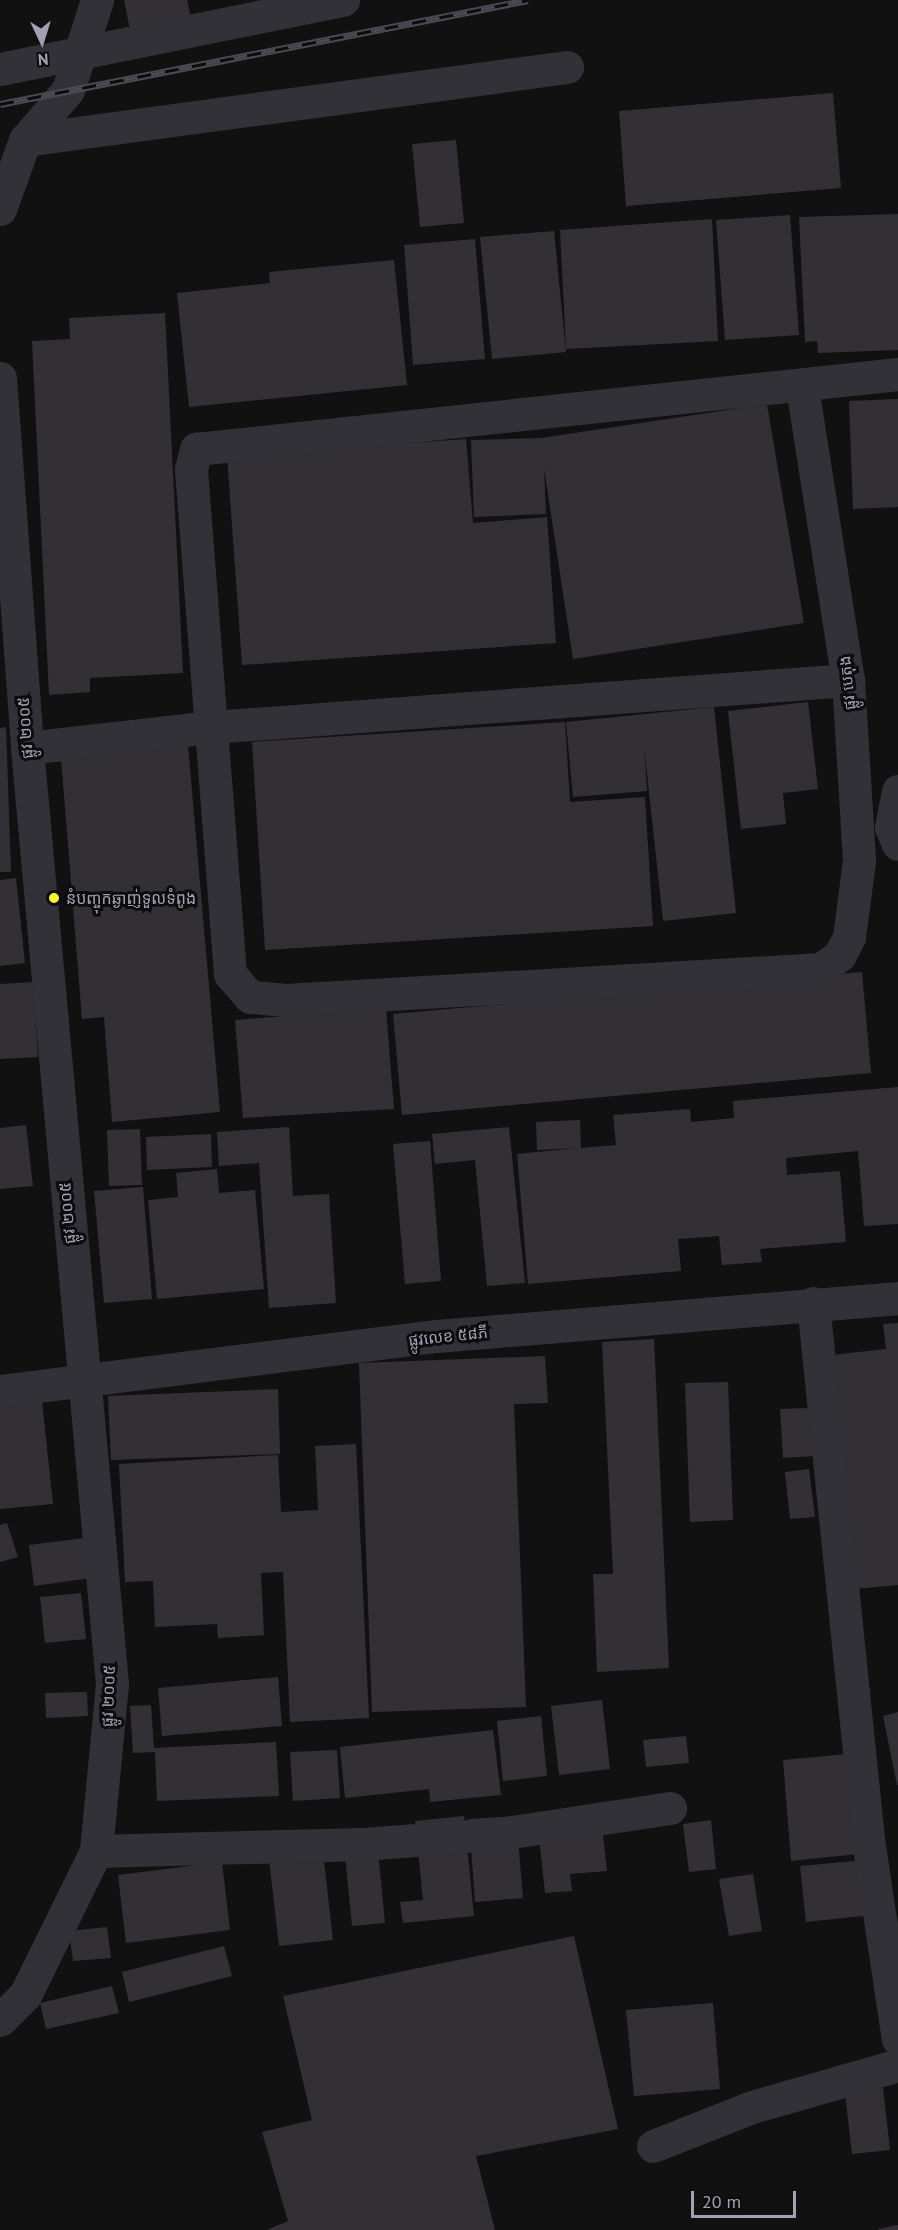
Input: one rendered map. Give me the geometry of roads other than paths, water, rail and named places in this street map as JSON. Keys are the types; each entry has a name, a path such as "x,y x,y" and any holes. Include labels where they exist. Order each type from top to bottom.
{"street":[{"path":"0,209 25,140 68,90 98,0"},
{"path":"0,69 343,0"},
{"path":"25,140 567,67"},
{"path":"212,728 191,469 196,449 802,387 898,375"},
{"name":"ផ្លូវ ២០០៥","path":"0,378 4,505 82,1378 112,1684 96,1851 25,1995 0,2020"},
{"name":"ផ្លូវ បេតុង","path":"212,728 230,974 250,997 286,1000 821,969 840,955 849,937 859,861 848,680 802,387"},
{"path":"27,748 212,728 848,680"},
{"path":"898,791 891,827 898,844"},
{"name":"ផ្លូវលេខ ៥៨ភី","path":"0,1391 82,1378 437,1336 813,1303 898,1298"},
{"path":"813,1303 868,1839 898,2039"},
{"path":"96,1851 493,1834 670,1808"},
{"path":"653,2146 752,2107 898,2065"}],"railway":[{"path":"0,104 528,0"}],"place":[{"name":"នំបញ្ចុកឆ្ងាញ់ទួលទំពូង","path":"54,898"}]}
